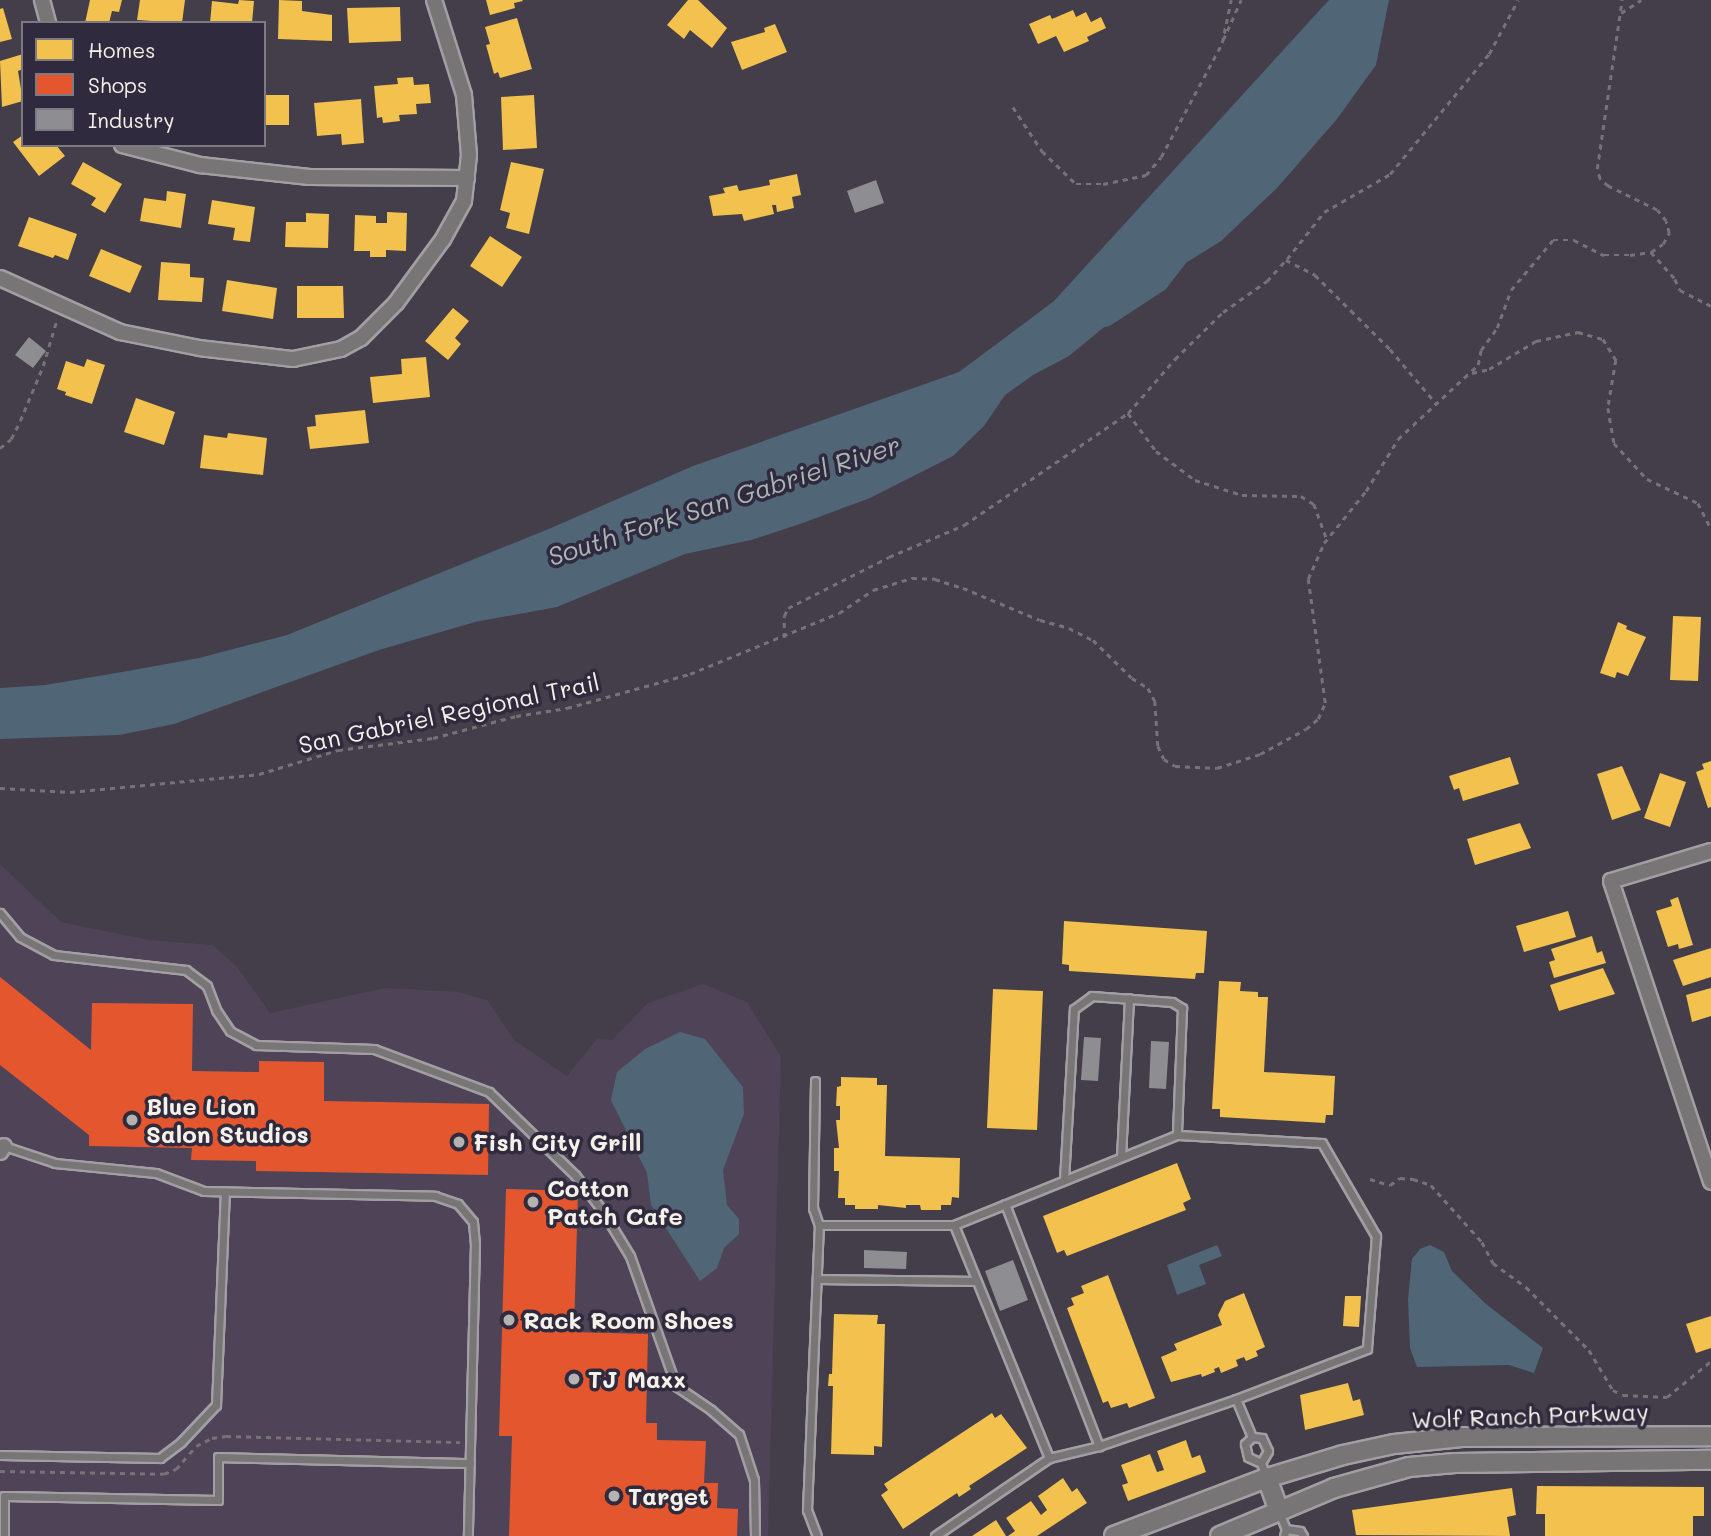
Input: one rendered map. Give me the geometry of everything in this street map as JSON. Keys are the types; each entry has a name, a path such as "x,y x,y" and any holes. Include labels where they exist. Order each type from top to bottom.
{"street":[{"path":"42,0 47,21"},
{"path":"0,278 120,332 199,348 293,359 341,349 378,324 396,303 454,222 464,201 468,125 464,95 434,0"},
{"path":"130,147 200,165 309,177 467,179"},
{"path":"1711,851 1611,881 1711,1182"},
{"name":"Wolf Ranch Parkway","path":"1114,1536 1264,1471 1366,1450 1441,1438 1711,1436"},
{"name":"Wolf Ranch Parkway","path":"1220,1536 1357,1480 1433,1464 1711,1460"},
{"path":"1264,1471 1279,1511"}],"lane":[{"path":"0,913 20,937 54,955 186,970 207,986 216,1010 230,1031 256,1045 374,1049 489,1092 575,1175 601,1210 630,1256 676,1386 739,1434 754,1480 755,1536"},
{"path":"1064,1180 1074,1009 1092,996 1172,1002 1182,1007 1177,1135"},
{"path":"1121,1157 1129,998"},
{"path":"815,1081 813,1208 819,1225 807,1510 817,1536"},
{"path":"819,1225 954,1225 1177,1135 1322,1143 1376,1236 1367,1349 1236,1399 1099,1446 1049,1458 935,1536"},
{"path":"1,1147 55,1163 156,1173 204,1191 435,1196 458,1204 473,1222 475,1243 468,1536"},
{"path":"0,1455 160,1458 181,1442 216,1405 225,1192"},
{"path":"1005,1204 1099,1446"},
{"path":"954,1225 1049,1458"},
{"path":"817,1279 976,1281"},
{"path":"1236,1399 1252,1437"},
{"path":"1252,1437 1262,1438 1268,1451 1264,1471 1248,1457 1245,1444 1252,1437"},
{"path":"4,1536 4,1496 218,1500 218,1457 470,1463"},
{"path":"1279,1511 1285,1533 1300,1531 1303,1536"}],"path":[{"path":"1222,43 1231,0"},
{"path":"1013,107 1042,151 1076,184 1103,184 1146,176 1161,157 1222,43 1241,0"},
{"path":"784,638 784,617 788,607 889,557 964,525 1128,413 1175,359 1223,312 1267,281 1297,250 1324,212 1390,174 1489,54 1518,0"},
{"path":"1622,0 1597,161 1600,179 1608,186 1657,210 1669,233 1663,244 1651,252 1675,279 1681,290 1711,306"},
{"path":"1620,13 1641,0"},
{"name":"San Gabriel Regional Trail","path":"0,788 70,792 259,774 338,750 433,738 516,716 567,708 690,674 784,638 839,613 873,590 912,578 944,582 1040,620 1069,628 1093,640 1132,678 1148,688 1155,701 1158,746 1164,759 1175,766 1217,768 1260,754 1306,729 1318,719 1325,703 1308,579 1327,539 1366,491 1386,454 1436,404 1472,373 1478,365 1481,350 1497,328 1511,290 1553,240 1573,240 1604,255 1651,252"},
{"path":"1286,260 1315,275 1390,348 1436,404"},
{"path":"0,448 11,439 28,402 43,366 61,305"},
{"path":"1472,373 1489,369 1536,341 1578,332 1603,339 1616,359 1608,408 1614,443 1647,479 1698,503 1711,528"},
{"path":"1128,413 1156,451 1195,480 1242,495 1301,496 1314,504 1327,539"},
{"path":"1370,1179 1390,1185 1400,1178 1413,1178 1431,1185 1482,1242 1493,1263 1526,1287 1589,1350 1613,1390 1623,1395 1667,1397 1711,1361"}],"shaded area":[{"path":"0,864 61,922 149,940 213,945 238,968 270,1013 385,988 459,992 487,1000 514,1040 567,1076 597,1039 612,1040 648,1003 703,984 747,1002 781,1057 768,1536 0,1536"}],"water":[{"path":"1329,0 1389,0 1376,65 1337,119 1277,188 1221,241 1189,261 1158,270 1148,277 1114,319 1069,356 1033,375 1005,395 984,426 953,456 870,498 800,524 751,540 685,554 557,607 475,622 379,650 174,724 119,735 0,739 0,688 45,685 199,658 287,635 551,528 693,466 959,372 1054,301"},
{"path":"680,1032 705,1039 743,1087 744,1114 723,1170 727,1205 739,1219 739,1234 724,1248 717,1268 700,1281 651,1205 647,1173 611,1100 617,1072 645,1049"},
{"path":"1217,1245 1222,1256 1199,1265 1206,1284 1177,1295 1167,1265"},
{"path":"1430,1245 1444,1252 1452,1271 1486,1304 1543,1348 1534,1373 1509,1365 1417,1367 1410,1348 1408,1299 1412,1259 1420,1249"}],"building: Homes":[{"path":"90,0 122,0 119,12 112,11 110,21 85,21"},
{"path":"140,0 185,0 182,21 137,20"},
{"path":"239,0 254,1 252,21 210,21 212,1 238,4"},
{"path":"279,0 302,1 302,11 332,15 332,41 278,39"},
{"path":"486,0 523,1 514,3 515,8 490,15"},
{"path":"688,0 698,0 727,28 712,48 690,30 684,39 667,25"},
{"path":"400,7 401,41 349,43 347,8"},
{"path":"3,8 12,39 0,42 0,9"},
{"path":"1073,10 1076,17 1086,12 1091,22 1101,17 1106,28 1087,37 1089,41 1064,52 1056,36 1038,44 1029,24 1050,15 1052,19"},
{"path":"517,18 532,69 500,78 498,72 494,74 486,45 490,44 485,27"},
{"path":"775,24 787,52 742,70 731,42 765,32 764,28"},
{"path":"21,55 21,70 18,71 21,102 2,107 0,61"},
{"path":"413,77 414,85 429,84 431,103 416,104 417,114 399,115 400,121 383,123 382,117 377,118 374,86 398,84 397,78"},
{"path":"266,95 289,95 289,125 266,125"},
{"path":"534,95 537,148 503,150 501,97"},
{"path":"361,99 364,143 342,145 341,134 317,136 314,103"},
{"path":"21,136 21,147 58,147 65,156 39,176 13,142"},
{"path":"83,162 122,184 105,213 91,205 96,198 71,184"},
{"path":"511,162 544,169 529,234 506,228 510,213 500,210"},
{"path":"797,174 801,195 792,197 794,208 777,212 776,205 772,205 774,214 744,221 742,214 713,216 709,196 725,193 723,188 737,185 739,191 770,185 769,180"},
{"path":"167,191 186,194 181,228 140,221 144,198 166,201"},
{"path":"212,200 255,207 250,242 233,240 235,228 208,224"},
{"path":"387,212 407,213 406,251 386,250 386,257 370,257 370,251 354,251 355,215 376,216 376,223 387,223"},
{"path":"306,213 329,214 328,248 285,247 286,222 306,222"},
{"path":"29,217 77,234 68,260 55,255 53,258 18,246"},
{"path":"490,236 522,257 502,287 470,266"},
{"path":"101,249 142,266 130,293 89,276"},
{"path":"161,262 190,264 190,277 204,278 202,302 158,300"},
{"path":"227,280 277,288 273,319 222,311"},
{"path":"297,286 343,286 344,318 297,318"},
{"path":"453,308 469,321 455,338 461,344 448,360 425,341"},
{"path":"426,357 430,397 373,403 370,377 402,374 401,359"},
{"path":"87,359 105,365 92,404 65,395 66,392 57,389 66,361 84,367"},
{"path":"136,398 175,412 164,445 124,432"},
{"path":"365,410 369,443 310,449 307,427 316,426 315,415"},
{"path":"228,433 267,438 263,475 200,468 204,435 227,438"},
{"path":"1673,616 1701,617 1698,681 1670,680"},
{"path":"1618,622 1627,626 1626,629 1646,637 1628,676 1617,672 1615,678 1600,673"},
{"path":"1510,757 1519,784 1463,801 1459,788 1454,790 1449,776"},
{"path":"1711,761 1711,807 1708,808 1696,772 1704,769 1702,764"},
{"path":"1622,766 1641,810 1612,820 1597,774"},
{"path":"1660,773 1686,782 1670,827 1644,818"},
{"path":"1520,823 1531,848 1475,865 1467,839"},
{"path":"1678,897 1693,945 1679,949 1678,944 1668,947 1656,911 1672,906 1670,900"},
{"path":"1568,911 1576,937 1524,952 1516,926"},
{"path":"1064,921 1207,931 1204,973 1196,973 1195,979 1069,971 1069,965 1062,964"},
{"path":"1592,936 1597,953 1602,951 1606,963 1554,978 1549,962 1555,960 1551,949"},
{"path":"1711,948 1711,977 1683,986 1673,960"},
{"path":"1603,968 1615,994 1559,1011 1550,985"},
{"path":"1219,981 1241,982 1240,991 1258,992 1258,997 1268,997 1264,1072 1335,1076 1333,1115 1326,1115 1325,1123 1220,1117 1220,1109 1212,1109"},
{"path":"1711,988 1711,1016 1692,1022 1686,995"},
{"path":"993,989 1043,991 1037,1130 987,1128"},
{"path":"841,1077 877,1078 877,1085 887,1085 885,1156 960,1158 959,1198 952,1197 951,1205 941,1205 941,1210 921,1210 920,1205 906,1205 906,1208 878,1205 878,1209 855,1209 855,1205 845,1205 845,1198 838,1198 839,1171 834,1171 834,1148 839,1148 836,1120 840,1120 840,1106 836,1106 837,1087 841,1086"},
{"path":"1177,1163 1191,1199 1183,1203 1186,1210 1067,1256 1064,1250 1057,1253 1043,1216"},
{"path":"1108,1275 1155,1398 1129,1408 1127,1403 1111,1408 1108,1401 1103,1403 1067,1308 1074,1305 1071,1298 1084,1293 1081,1286"},
{"path":"1244,1293 1265,1347 1256,1351 1258,1356 1246,1361 1244,1357 1236,1360 1238,1366 1221,1373 1219,1367 1214,1369 1215,1372 1202,1377 1201,1374 1171,1382 1161,1357 1177,1350 1174,1344 1222,1325 1218,1315 1225,1301"},
{"path":"1345,1296 1361,1296 1359,1327 1343,1326"},
{"path":"834,1314 878,1315 877,1324 885,1324 882,1447 874,1446 874,1455 831,1454 833,1386 828,1386 829,1374 832,1374"},
{"path":"1711,1316 1711,1348 1696,1353 1686,1324"},
{"path":"1348,1383 1353,1401 1360,1399 1364,1415 1305,1430 1300,1395"},
{"path":"992,1413 995,1418 1001,1414 1027,1448 969,1486 971,1489 959,1497 957,1493 903,1529 881,1495 888,1490 884,1484"},
{"path":"1186,1440 1192,1458 1200,1455 1206,1472 1128,1501 1122,1485 1128,1483 1121,1465 1150,1454 1157,1472 1164,1470 1157,1451"},
{"path":"1063,1478 1072,1492 1077,1488 1087,1503 1037,1536 1008,1536 1015,1531 1006,1518 1031,1501 1041,1515 1047,1510 1038,1496"},
{"path":"1537,1486 1704,1487 1704,1516 1693,1516 1693,1536 1545,1536 1545,1514 1536,1514"},
{"path":"1512,1488 1516,1515 1507,1517 1510,1536 1356,1535 1352,1510"},
{"path":"996,1520 1006,1536 972,1536"}],"building: Shops":[{"path":"0,977 91,1050 92,1003 193,1004 192,1071 259,1072 259,1061 324,1062 324,1101 489,1104 488,1175 256,1171 256,1161 191,1160 192,1148 89,1146 89,1135 0,1065"},
{"path":"506,1189 578,1191 574,1332 648,1334 646,1423 657,1423 657,1440 706,1441 704,1483 718,1483 717,1508 738,1509 737,1536 509,1536 512,1436 499,1436"}],"building: Industry":[{"path":"876,180 884,203 855,213 847,191"},
{"path":"29,337 46,351 33,368 15,355"},
{"path":"1084,1037 1101,1038 1098,1081 1081,1080"},
{"path":"1151,1041 1169,1042 1166,1089 1149,1088"},
{"path":"864,1250 907,1252 906,1269 864,1268"},
{"path":"1013,1260 1028,1300 1000,1311 985,1271"}],"waterway":[{"name":"South Fork San Gabriel River","path":"1104,313 1156,279 1187,239"}],"place":[{"name":"Blue Lion Salon Studios","path":"132,1120"},
{"name":"Fish City Grill","path":"459,1142"},
{"name":"Cotton Patch Cafe","path":"533,1202"},
{"name":"Rack Room Shoes","path":"509,1320"},
{"name":"TJ Maxx","path":"574,1379"},
{"name":"Target","path":"614,1496"}]}
